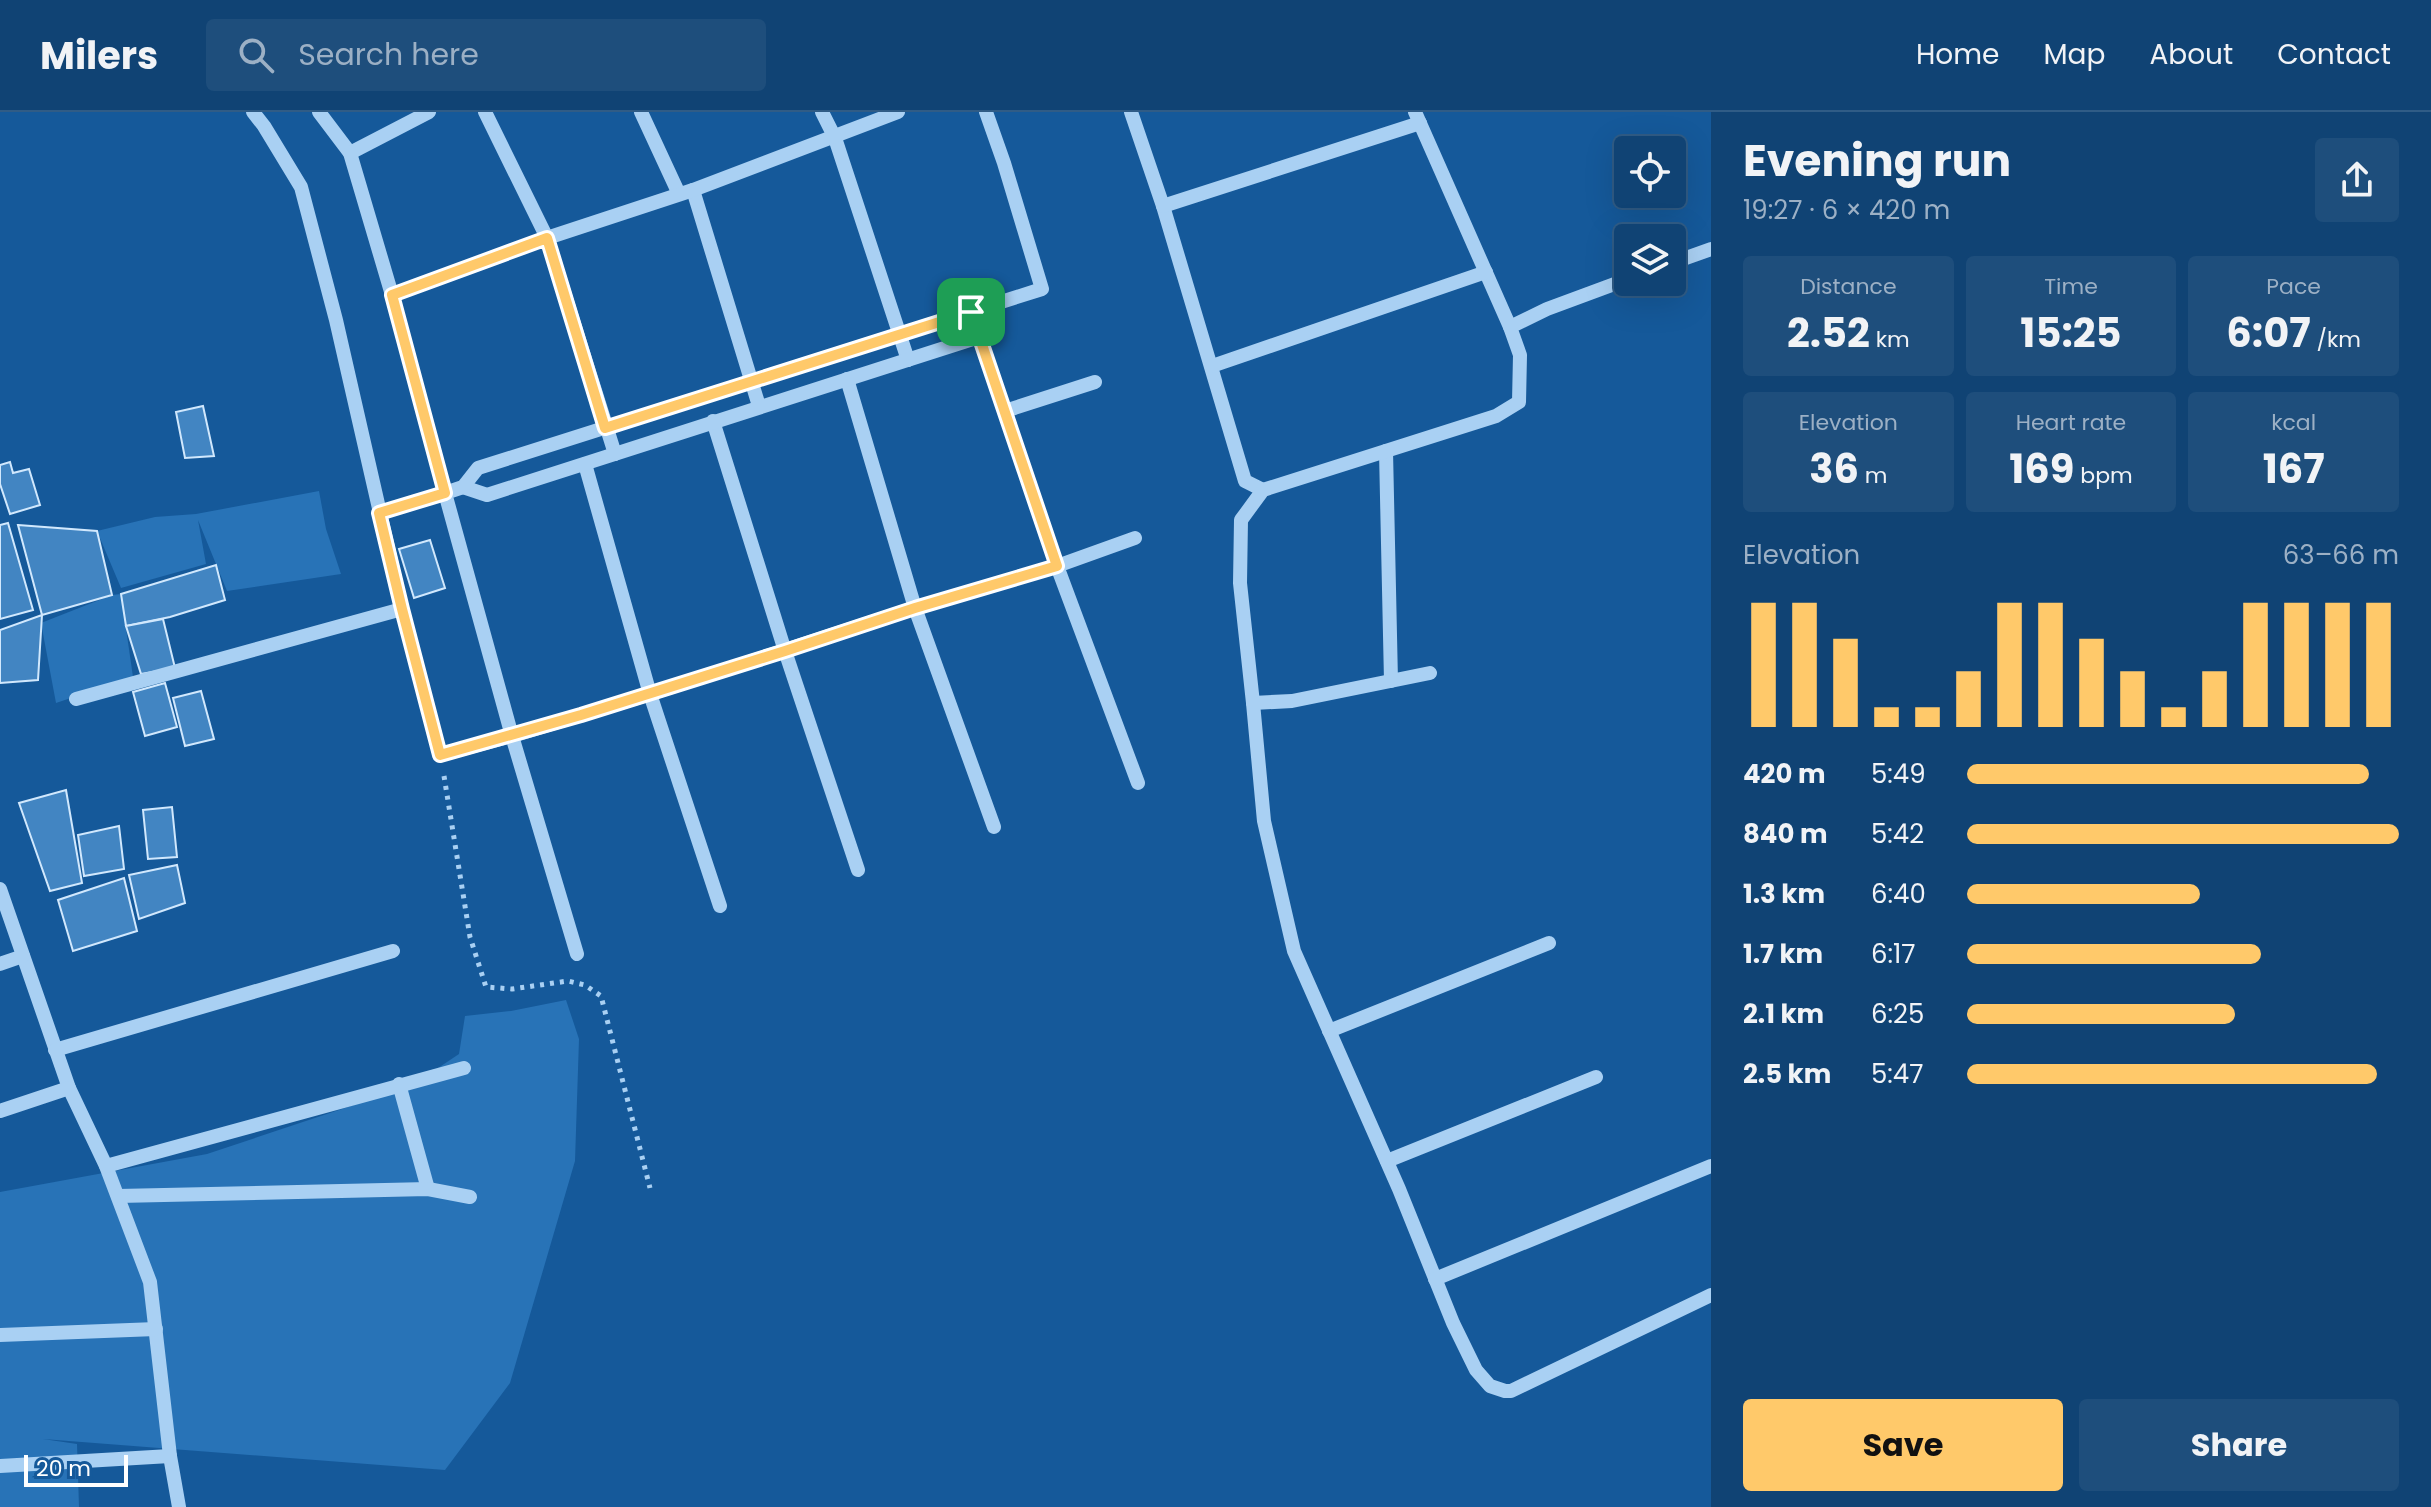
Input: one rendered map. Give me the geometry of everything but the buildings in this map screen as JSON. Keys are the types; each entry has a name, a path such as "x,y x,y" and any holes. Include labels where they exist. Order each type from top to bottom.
{"street":[{"path":"253,112 301,187 440,755 650,694 915,608 1057,566 1135,538"},
{"path":"319,112 350,153 392,295 512,736 577,954"},
{"path":"350,153 429,112"},
{"path":"485,112 547,238 615,454"},
{"path":"641,112 686,192 759,406"},
{"path":"822,112 835,138 908,360"},
{"path":"392,295 547,238 686,192 898,112"},
{"path":"379,513 463,487 478,468 1042,289 986,112"},
{"path":"1131,112 1163,206 1245,481 1263,490"},
{"path":"1163,206 1417,117 1510,327 1520,355 1519,402 1496,416 1263,490 1241,520 1240,583 1264,821 1294,951 1476,1370 1490,1386 1511,1391 1711,1295"},
{"path":"1686,258 1711,249"},
{"path":"1212,366 1486,272"},
{"path":"1510,327 1547,309 1614,284"},
{"path":"971,312 1057,566 1138,783"},
{"path":"463,487 487,495 979,337"},
{"path":"847,379 915,608 994,827"},
{"path":"1005,411 1095,382"},
{"path":"713,421 858,870"},
{"path":"1386,451 1391,681"},
{"path":"585,464 650,694 720,906"},
{"path":"76,699 402,609"},
{"path":"1253,703 1292,701 1430,673"},
{"path":"0,889 69,1088 106,1166 150,1282 170,1456 179,1507"},
{"path":"1329,1031 1549,943"},
{"path":"55,1050 393,951"},
{"path":"0,964 23,956"},
{"path":"106,1166 464,1068"},
{"path":"1387,1161 1596,1077"},
{"path":"399,1084 428,1189"},
{"path":"0,1111 69,1088"},
{"path":"1435,1279 1711,1166"},
{"path":"118,1196 428,1189 470,1197"},
{"path":"0,1335 156,1329"},
{"path":"0,1466 170,1456"}],"path":[{"path":"440,755 470,937 486,987 512,989 568,981 585,985 601,996 650,1188"}],"shaded area":[{"path":"319,491 326,529 341,574 227,591 198,520 206,564 121,588 97,531 155,517 196,514"},
{"path":"121,594 133,677 56,703 41,623"},
{"path":"566,1000 579,1039 575,1161 510,1383 445,1470 43,1439 77,1444 79,1507 0,1507 0,1192 207,1154 411,1086 459,1054 465,1016"}],"route":[{"path":"547,238 605,428 971,312 1057,566 581,715 440,755 379,513 445,493 392,295 547,238"}]}
